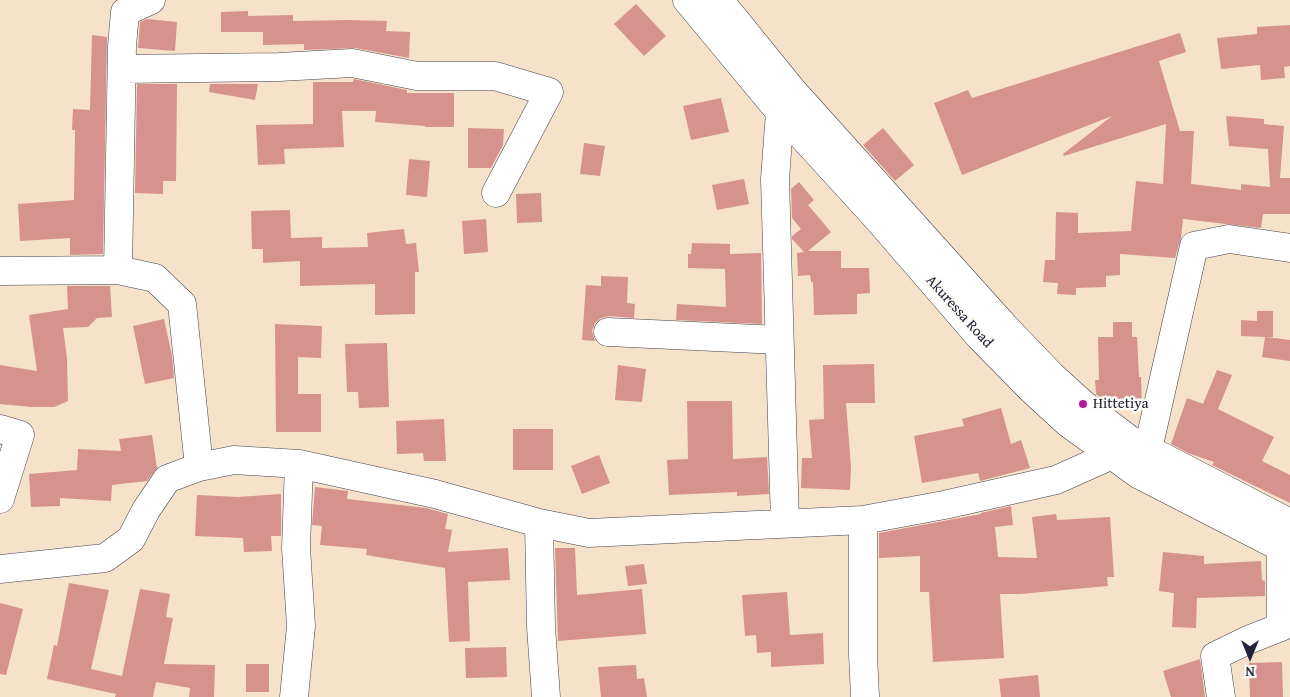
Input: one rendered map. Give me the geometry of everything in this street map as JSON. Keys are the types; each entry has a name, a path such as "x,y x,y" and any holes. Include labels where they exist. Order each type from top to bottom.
{"main road":[{"path":"118,270 124,12 151,0"},
{"name":"Akuressa Road","path":"687,0 780,112 877,218 980,337 1031,389 1068,423 1130,448 1287,540"},
{"name":"Akuressa Road","path":"718,0 792,90 1006,327 1051,375 1130,448 1138,474 1171,492 1287,540"},
{"path":"122,69 279,67 352,63 417,76 495,76 549,92 496,193"},
{"path":"780,112 775,179 785,522"},
{"path":"0,569 105,558 131,539 146,510 167,479 199,467 234,460 299,464 435,494 539,523 589,533 785,522 864,520 944,505 1056,480 1130,448 1159,395 1194,246 1229,238 1290,248"},
{"path":"0,271 118,270 155,278 182,304 199,467"},
{"path":"608,332 779,340"},
{"path":"0,429 20,435 0,499"},
{"path":"294,697 302,626 296,548 299,464"},
{"path":"864,520 863,654 865,697"},
{"path":"539,523 541,627 546,697"},
{"path":"1221,697 1215,656 1281,627 1287,540"}],"building":[{"path":"636,4 666,36 644,56 614,24"},
{"path":"248,11 248,16 293,15 293,21 387,21 386,31 410,32 409,58 355,48 304,50 304,44 263,45 263,32 221,32 221,12"},
{"path":"147,19 177,22 175,51 138,48 140,22"},
{"path":"1290,25 1290,66 1284,67 1285,78 1261,80 1260,65 1221,69 1217,38 1257,34 1257,27"},
{"path":"1180,33 1186,52 1159,61 1180,131 1194,131 1191,184 1241,190 1241,184 1270,187 1268,149 1229,146 1226,116 1264,119 1264,124 1284,126 1280,178 1290,178 1290,214 1263,214 1261,228 1183,219 1181,238 1175,258 1120,254 1120,275 1106,276 1106,287 1076,288 1076,295 1057,294 1058,283 1043,282 1045,260 1055,260 1056,212 1078,213 1078,233 1131,231 1136,181 1163,184 1166,124 1064,156 1063,154 1112,116 962,175 934,103 968,90 972,98"},
{"path":"92,35 107,37 103,254 70,255 70,238 20,241 18,204 74,200 75,130 72,130 73,109 90,110"},
{"path":"354,79 407,90 407,93 454,93 454,127 425,127 375,122 376,111 342,111 344,147 284,149 285,164 258,165 256,125 313,124 313,82 353,82"},
{"path":"137,84 177,84 176,181 163,181 163,194 135,193"},
{"path":"210,84 258,84 255,100 209,92"},
{"path":"721,98 729,132 691,140 683,106"},
{"path":"468,128 504,129 503,145 491,168 468,168"},
{"path":"883,128 914,165 895,181 863,145"},
{"path":"584,143 605,146 600,176 580,174"},
{"path":"409,159 430,161 427,197 406,195"},
{"path":"744,179 749,204 717,210 712,185"},
{"path":"799,182 814,200 808,205 831,232 808,251 841,251 841,268 869,268 870,293 857,294 857,314 814,315 813,282 811,282 810,275 798,276 797,253 804,252 792,239 792,236 801,229 792,218 791,189"},
{"path":"541,193 542,222 517,223 516,194"},
{"path":"290,210 291,238 322,237 322,248 368,247 367,233 404,229 406,244 416,243 419,272 415,272 415,314 375,315 375,284 300,286 300,261 263,263 263,249 252,249 251,211"},
{"path":"486,219 488,252 464,254 462,221"},
{"path":"692,243 730,244 730,254 761,253 762,324 676,320 677,304 726,307 725,269 688,268 688,254 691,254"},
{"path":"601,276 628,277 627,303 635,304 634,318 609,316 601,318 595,323 592,331 595,341 582,340 586,285 601,286"},
{"path":"67,286 110,286 112,317 97,318 88,327 63,328 67,358 68,401 54,407 0,404 0,365 37,371 29,315 68,309"},
{"path":"1257,311 1273,311 1273,337 1266,337 1290,340 1290,361 1262,357 1265,337 1241,336 1241,320 1257,321"},
{"path":"164,319 172,356 174,378 145,384 133,326"},
{"path":"1113,322 1132,322 1132,337 1137,337 1142,405 1113,408 1096,394 1095,380 1099,380 1098,337 1113,337"},
{"path":"275,324 322,326 321,358 298,357 298,394 321,394 321,432 276,432"},
{"path":"387,343 389,407 359,408 358,392 347,392 345,344"},
{"path":"874,364 875,403 846,403 851,467 850,490 801,488 802,458 812,458 809,420 824,419 823,365"},
{"path":"618,365 646,369 642,402 615,400"},
{"path":"1217,370 1232,375 1218,409 1274,437 1262,461 1290,475 1290,503 1212,465 1214,462 1188,453 1171,444 1187,398 1203,404"},
{"path":"687,401 732,401 733,459 767,457 769,494 737,496 737,492 669,495 667,460 688,459"},
{"path":"1001,408 1011,444 1021,440 1030,468 980,481 978,473 922,483 914,436 964,426 962,419"},
{"path":"444,419 446,461 424,461 423,453 397,454 396,421"},
{"path":"513,429 553,429 553,470 513,470"},
{"path":"152,435 157,468 147,481 112,485 111,501 60,498 60,506 31,507 29,474 77,470 78,449 121,451 119,439"},
{"path":"599,455 610,483 582,494 571,466"},
{"path":"315,487 348,491 347,499 426,508 448,514 445,529 452,530 448,552 508,548 510,580 468,582 470,641 449,642 445,568 366,555 367,549 320,545 322,526 312,525"},
{"path":"281,494 281,536 271,536 272,551 244,552 243,538 195,536 197,495 238,497"},
{"path":"1011,506 1013,525 995,527 998,557 1037,558 1032,517 1056,514 1057,520 1110,517 1114,577 1107,577 1108,586 1000,594 1004,658 933,662 929,592 920,592 920,556 879,558 879,533 981,514"},
{"path":"555,548 575,548 577,595 642,589 646,634 558,641"},
{"path":"1163,552 1204,556 1204,564 1261,561 1262,580 1265,581 1265,596 1197,598 1196,628 1172,627 1174,593 1159,591"},
{"path":"644,564 647,584 628,586 625,566"},
{"path":"69,583 109,590 91,669 122,676 140,589 170,594 166,617 173,618 164,664 215,665 214,697 189,697 190,688 156,682 153,697 115,697 116,694 47,679 54,645 57,646"},
{"path":"787,592 790,635 823,633 824,664 771,667 771,652 757,653 756,635 745,636 742,595"},
{"path":"0,603 23,609 6,675 0,674"},
{"path":"506,647 507,677 466,678 465,648"},
{"path":"1200,659 1205,697 1171,697 1163,671"},
{"path":"1282,662 1283,697 1250,697 1249,663"},
{"path":"246,664 269,664 269,692 246,692"},
{"path":"636,665 637,679 644,678 647,697 601,697 598,667"},
{"path":"1038,675 1040,697 1001,697 999,679"}],"place":[{"name":"Hittetiya","path":"1083,404"}]}
